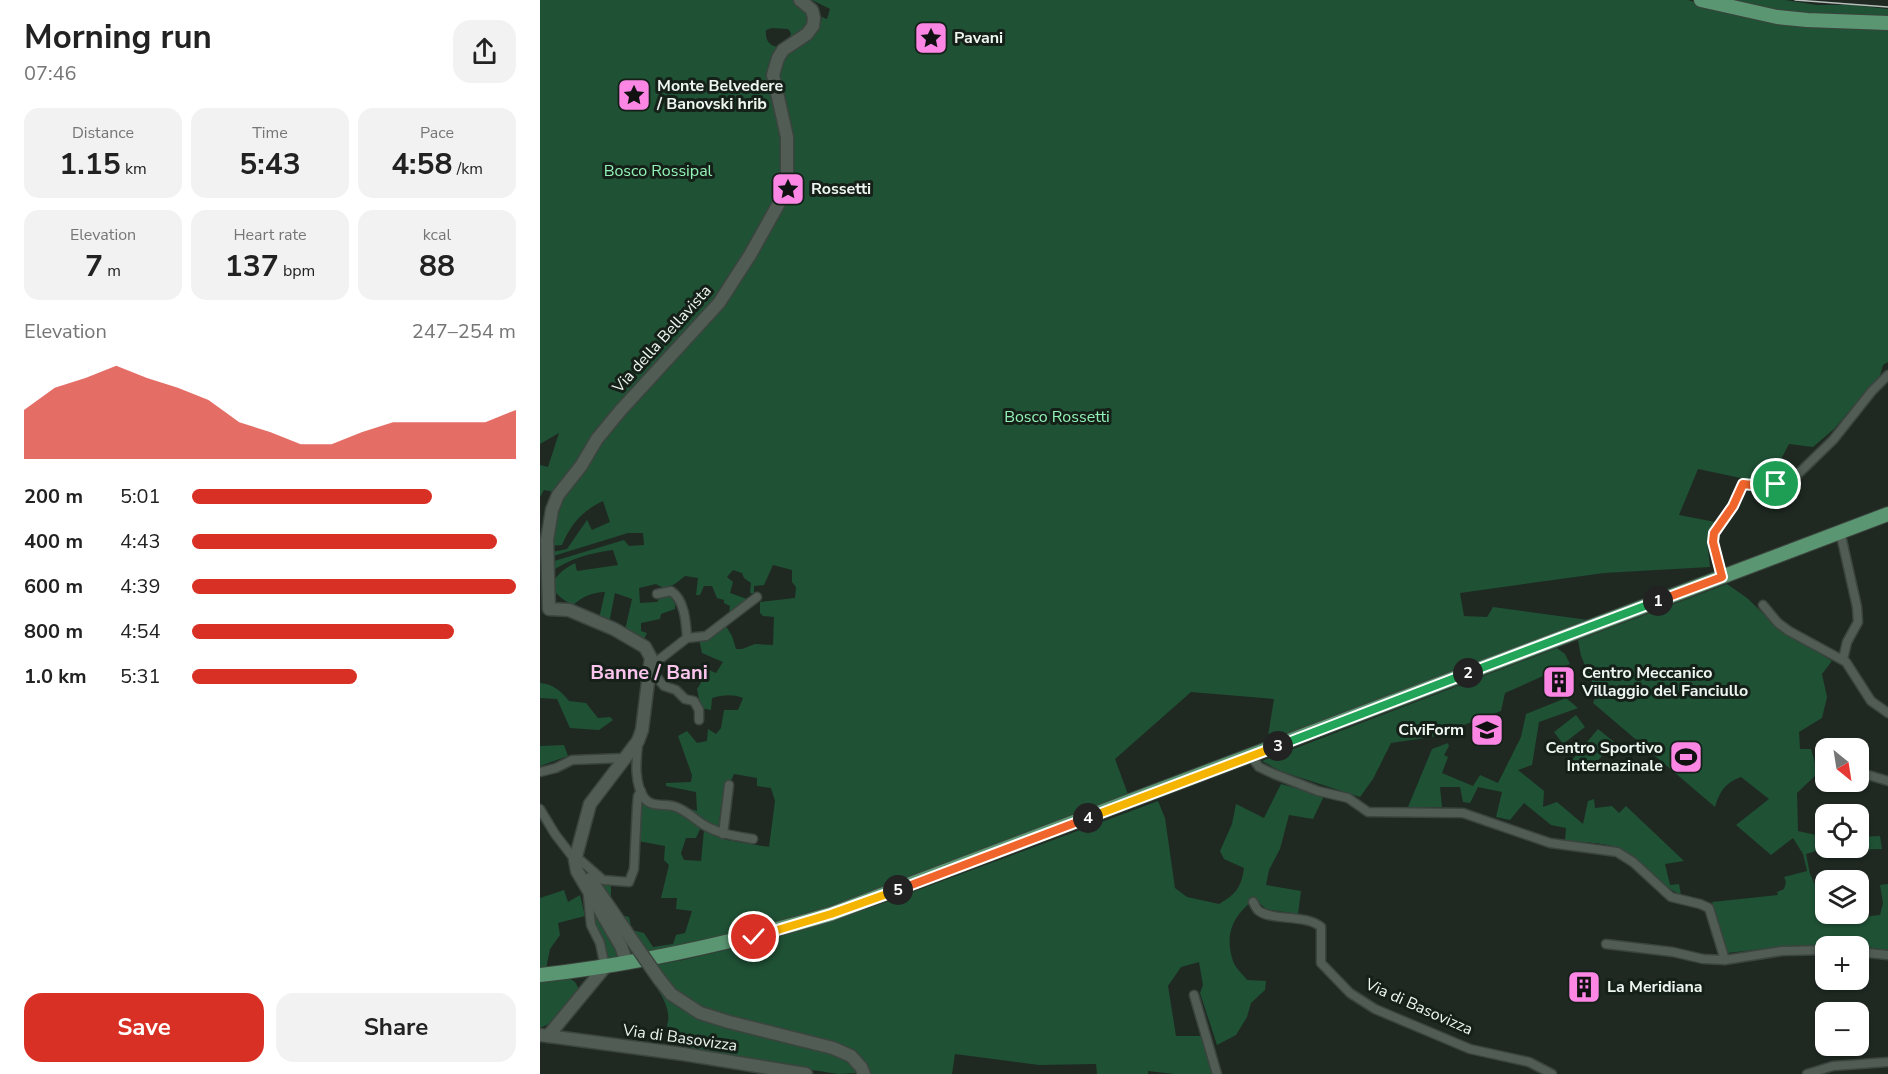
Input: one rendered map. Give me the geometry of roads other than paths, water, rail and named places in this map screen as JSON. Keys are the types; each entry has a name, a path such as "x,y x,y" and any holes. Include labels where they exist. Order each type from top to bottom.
{"main road":[{"path":"1701,0 1777,17 1888,23"},
{"path":"540,975 605,967 754,937 831,914 1888,513"}],"street":[{"name":"Via della Bellavista","path":"545,609 547,540 552,510 558,495 614,419 719,303 750,255 783,196 787,173 787,137 773,75 783,50 807,34 813,26 812,10 800,0"},
{"path":"1722,577 1713,542 1714,533 1733,506 1743,484 1762,486 1776,484 1798,474 1833,441 1888,374 1886,369 1888,368"},
{"path":"1840,531 1857,607 1858,622 1847,642 1843,659"},
{"path":"657,594 671,591 675,593 684,614 687,638"},
{"path":"753,839 723,834 706,826 678,807 651,803 641,791 637,780 638,741 642,730 647,679 654,665 687,638 706,636 757,597"},
{"path":"1763,605 1778,623 1789,631 1843,659 1871,701 1888,713"},
{"path":"545,609 569,610 579,613 648,649 664,686 676,690 685,699 694,701 699,710 699,720"},
{"path":"627,963 621,946 577,872 575,860 590,804 638,741"},
{"path":"1251,756 1259,767 1266,771 1348,798 1368,812 1463,813 1550,843 1612,851 1624,855 1671,897 1700,903 1709,908 1725,960"},
{"path":"540,772 556,768 572,760 623,758"},
{"path":"1869,775 1888,781"},
{"path":"723,834 729,784"},
{"path":"575,860 584,861 603,879 629,882 634,869 637,806 641,791"},
{"path":"540,809 555,834 582,868 671,994 700,1013 832,1048 851,1056 861,1066 864,1074"},
{"path":"544,1036 605,967 600,943 591,926 590,901 585,885"},
{"name":"Via di Basovizza","path":"1253,902 1259,911 1265,913 1320,924 1321,963 1358,1000 1470,1049 1529,1062 1552,1074"},
{"path":"1606,944 1673,952 1703,959 1725,960 1770,952 1815,950"},
{"path":"1869,953 1888,955"},
{"path":"1194,995 1217,1074"},
{"name":"Via di Basovizza","path":"544,1036 683,1054 806,1074"},
{"path":"1807,1074 1833,1066 1888,1062"}],"tram line":[{"path":"1795,0 1888,7"}],"place":[{"name":"Pavani","path":"931,38"},
{"name":"Monte Belvedere / Banovski hrib","path":"634,95"},
{"name":"Rossetti","path":"788,189"},
{"name":"Centro Meccanico Villaggio del Fanciullo","path":"1559,682"},
{"name":"CiviForm","path":"1487,730"},
{"name":"Centro Sportivo Internazinale","path":"1686,757"},
{"name":"La Meridiana","path":"1584,987"}],"district":[{"name":"Banne / Bani","path":"649,672"}],"park label":[{"name":"Bosco Rossipal","path":"658,171"},
{"name":"Bosco Rossetti","path":"1057,417"}]}
